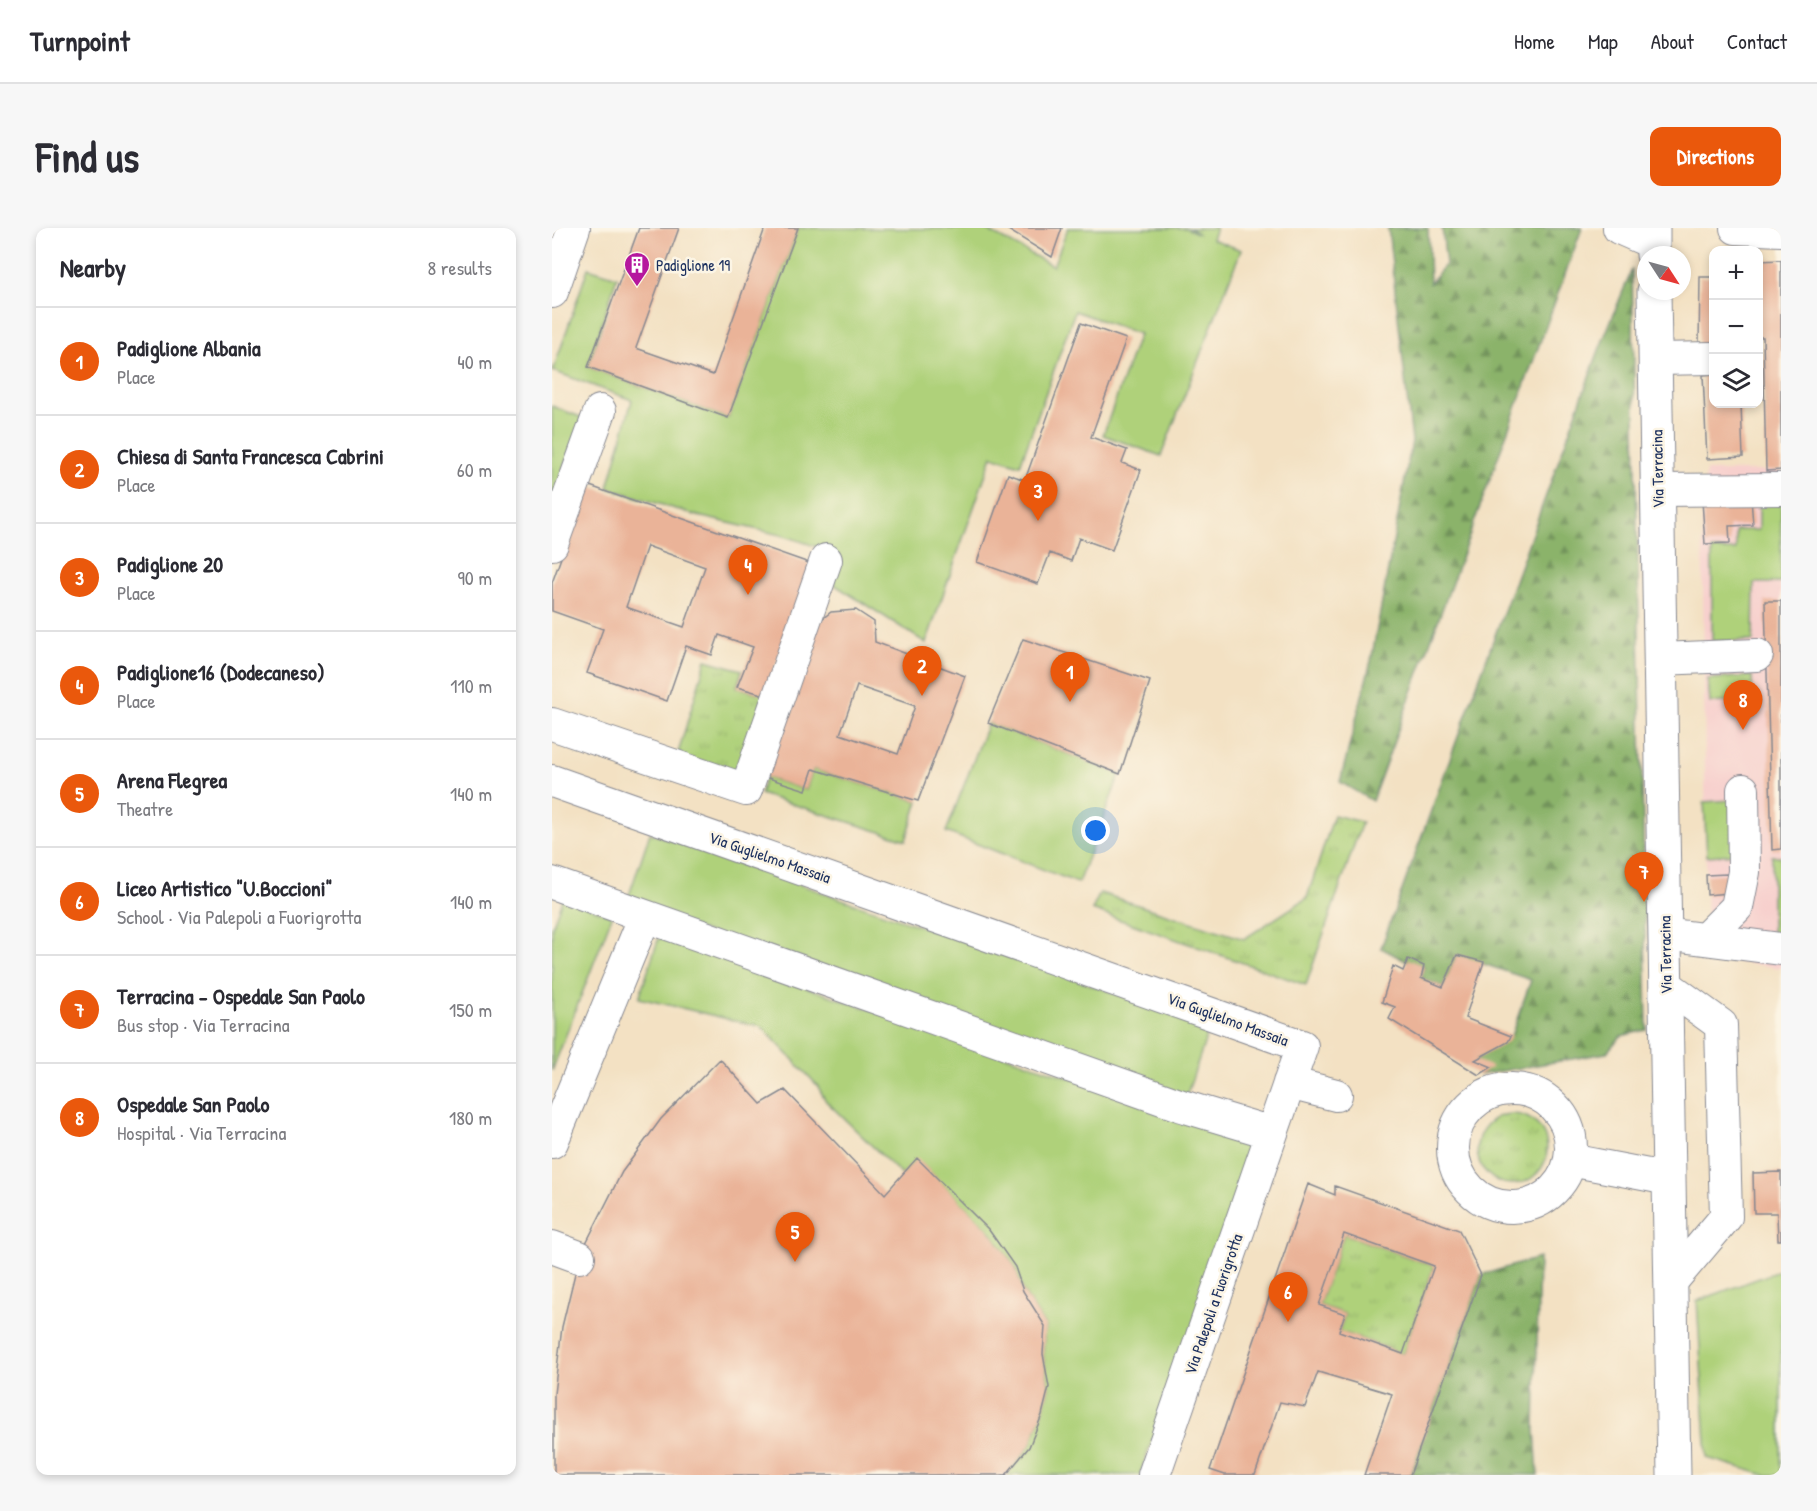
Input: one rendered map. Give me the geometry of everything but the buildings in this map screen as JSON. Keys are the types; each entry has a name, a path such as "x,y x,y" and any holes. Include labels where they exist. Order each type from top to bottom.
{"main road":[{"name":"Via Terracina","path":"1654,300 1674,1475"}],"street":[{"path":"552,292 574,228"},
{"path":"1619,228 1653,242"},
{"path":"1736,228 1781,230"},
{"path":"1655,359 1709,358"},
{"path":"552,544 600,411"},
{"path":"1657,490 1781,489"},
{"path":"552,724 746,790 826,560"},
{"path":"1660,659 1757,655"},
{"name":"Via Guglielmo Massaia","path":"552,781 1302,1046 1272,1133"},
{"path":"1706,939 1737,907 1744,872 1743,790"},
{"path":"553,888 645,916 1182,1106 1272,1133"},
{"path":"552,1142 645,916"},
{"path":"1665,934 1781,949"},
{"path":"1666,985 1721,1025 1726,1217 1671,1282"},
{"path":"1289,1083 1336,1095"},
{"name":"Via Palepoli a Fuorigrotta","path":"1154,1475 1272,1133"},
{"path":"1570,1160 1669,1179"}],"shaded area":[{"path":"1706,471 1781,471 1781,968 1707,958 1702,501"}],"green space":[{"path":"798,228 985,229 1053,266 1068,228 1186,228 1199,234 1190,228 1216,228 1212,239 1241,250 1161,456 1103,435 1139,334 1075,311 1020,465 992,456 926,643 835,585 821,548 785,536 698,516 608,488 632,400 553,371 588,268 617,277 588,367 728,418"},
{"path":"1388,228 1428,228 1430,283 1446,264 1442,228 1582,228 1372,801 1340,782 1371,661 1412,441"},
{"path":"1632,269 1647,1030 1621,1036 1606,1053 1479,1075 1475,1060 1511,1036 1531,980 1457,955 1443,987 1421,978 1424,966 1402,959 1381,948 1599,350"},
{"path":"552,406 583,418 552,500"},
{"path":"1759,495 1781,495 1781,583 1754,583 1753,641 1712,641 1712,550 1736,550 1736,530 1759,530"},
{"path":"706,660 742,670 737,687 765,695 739,779 676,760"},
{"path":"1752,676 1753,700 1710,703 1708,679"},
{"path":"988,723 1120,774 1078,883 946,832"},
{"path":"813,769 918,801 906,840 760,794 765,777 806,790"},
{"path":"1733,800 1736,854 1707,856 1704,802"},
{"path":"1334,815 1362,822 1306,985 1092,910 1100,893 1244,939 1307,898"},
{"path":"650,833 1210,1026 1186,1097 626,904"},
{"path":"1772,856 1781,856 1781,934 1772,934"},
{"path":"563,897 612,916 552,1071 552,927"},
{"path":"659,937 1257,1142 1140,1475 1006,1475 1029,1447 1042,1415 1049,1387 1043,1354 1045,1326 1023,1291 1015,1267 989,1230 917,1159 902,1175 826,1101 817,1085 762,1027 639,998"},
{"path":"1505,1114 1519,1114 1532,1120 1541,1129 1547,1142 1545,1162 1537,1174 1519,1184 1505,1184 1492,1178 1483,1169 1477,1156 1477,1142 1483,1129 1492,1120"},
{"path":"1344,1234 1434,1266 1403,1354 1339,1331 1345,1314 1319,1305"},
{"path":"1539,1258 1535,1430 1538,1475 1410,1475 1481,1275"},
{"path":"1781,1270 1781,1475 1765,1475 1707,1458 1697,1301"}],"place":[{"name":"Padiglione 19","path":"637,288"},
{"name":"Padiglione 20","path":"1038,521"},
{"name":"Padiglione16 (Dodecaneso)","path":"748,595"},
{"name":"Chiesa di Santa Francesca Cabrini","path":"922,696"},
{"name":"Padiglione Albania","path":"1070,702"},
{"name":"Ospedale San Paolo","path":"1743,730"},
{"name":"Terracina - Ospedale San Paolo","path":"1644,902"},
{"name":"Arena Flegrea","path":"795,1262"},
{"name":"Liceo Artistico \"U.Boccioni\"","path":"1288,1322"}]}
